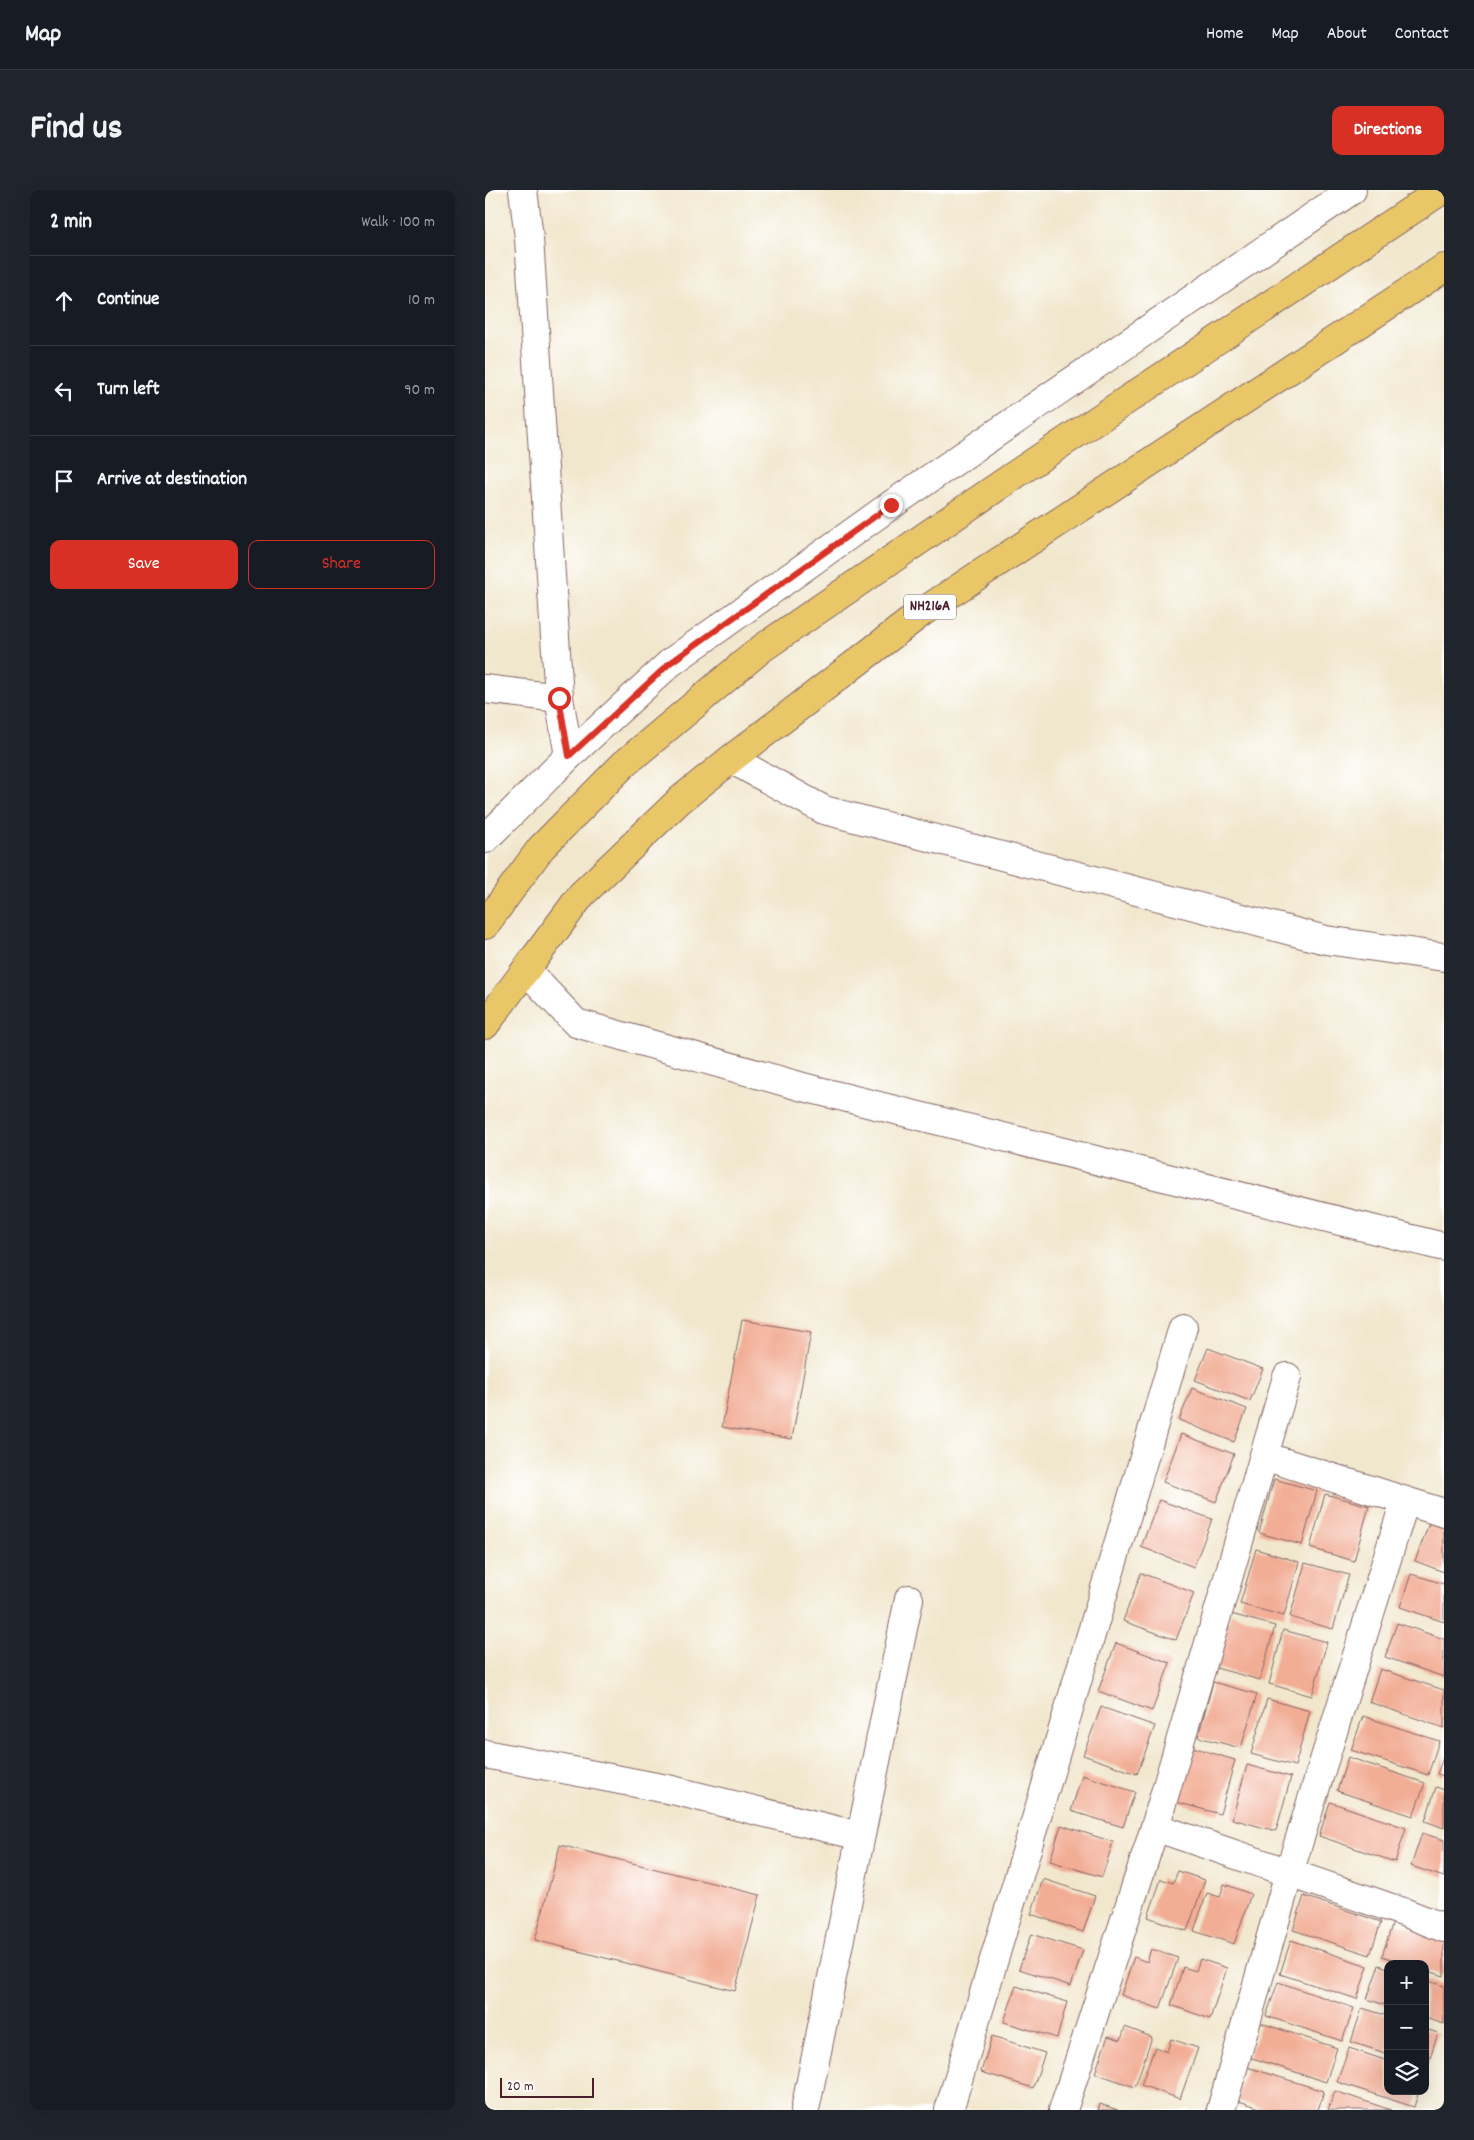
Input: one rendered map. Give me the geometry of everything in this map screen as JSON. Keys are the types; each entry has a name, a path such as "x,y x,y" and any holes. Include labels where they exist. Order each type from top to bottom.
{"highway":[{"path":"485,925 541,848 624,764 761,649 1022,470 1442,190"},
{"name":"NH216A","path":"485,1025 582,894 680,800 731,758 921,613 1444,268"}],"street":[{"path":"523,190 529,238 559,698 569,756"},
{"path":"485,839 569,756 670,663 891,505 1352,190"},
{"path":"485,689 559,698"},
{"path":"731,758 824,810 1326,940 1444,958"},
{"path":"526,970 576,1023 803,1087 1444,1247"},
{"path":"949,2110 1183,1327"},
{"path":"1063,2110 1155,1827 1287,1377"},
{"path":"1264,1456 1444,1513"},
{"path":"1221,2110 1289,1873 1405,1501"},
{"path":"805,2110 909,1599"},
{"path":"485,1754 672,1790 861,1836"},
{"path":"1155,1827 1444,1928"}],"building":[{"path":"742,1320 811,1332 792,1439 722,1427"},
{"path":"1208,1348 1263,1369 1250,1401 1195,1380"},
{"path":"1192,1388 1247,1409 1234,1442 1179,1420"},
{"path":"1181,1434 1234,1454 1216,1502 1163,1482"},
{"path":"1274,1479 1317,1491 1302,1545 1259,1533"},
{"path":"1325,1494 1369,1506 1354,1561 1310,1548"},
{"path":"1159,1500 1212,1519 1194,1567 1141,1547"},
{"path":"1431,1518 1444,1523 1444,1572 1415,1561"},
{"path":"1256,1549 1299,1562 1284,1616 1240,1604"},
{"path":"1305,1563 1349,1575 1333,1629 1290,1617"},
{"path":"1141,1573 1194,1593 1176,1640 1123,1621"},
{"path":"1411,1574 1444,1584 1444,1622 1400,1607"},
{"path":"1231,1614 1275,1626 1260,1680 1216,1668"},
{"path":"1397,1623 1444,1639 1444,1677 1385,1657"},
{"path":"1283,1630 1327,1642 1312,1696 1269,1684"},
{"path":"1116,1643 1170,1663 1152,1711 1098,1691"},
{"path":"1380,1669 1444,1690 1444,1728 1369,1702"},
{"path":"1213,1682 1257,1694 1241,1748 1198,1737"},
{"path":"1267,1699 1310,1711 1295,1766 1251,1754"},
{"path":"1101,1707 1155,1726 1137,1774 1083,1755"},
{"path":"1363,1716 1439,1741 1428,1775 1351,1750"},
{"path":"1192,1747 1235,1760 1220,1814 1176,1802"},
{"path":"1444,1755 1444,1776 1437,1774"},
{"path":"1348,1757 1425,1783 1413,1816 1337,1791"},
{"path":"1247,1765 1291,1777 1276,1831 1232,1819"},
{"path":"1082,1775 1135,1792 1123,1827 1071,1811"},
{"path":"1436,1787 1444,1790 1444,1828 1425,1821"},
{"path":"1330,1802 1406,1828 1395,1862 1319,1836"},
{"path":"1061,1825 1113,1842 1102,1877 1050,1861"},
{"path":"1422,1833 1444,1840 1444,1877 1411,1866"},
{"path":"560,1845 760,1895 735,1991 535,1940"},
{"path":"1178,1871 1205,1880 1187,1931 1148,1917 1161,1879 1173,1883"},
{"path":"1043,1879 1095,1896 1083,1932 1031,1914"},
{"path":"1224,1884 1251,1894 1234,1944 1194,1931 1207,1893 1220,1897"},
{"path":"1304,1896 1381,1922 1370,1955 1293,1930"},
{"path":"1393,1922 1444,1938 1444,1976 1429,1971 1429,1960 1394,1960 1382,1956"},
{"path":"1031,1934 1083,1950 1071,1986 1019,1969"},
{"path":"1291,1940 1368,1966 1357,1999 1280,1974"},
{"path":"1151,1949 1178,1958 1160,2009 1121,1995 1134,1957 1147,1962"},
{"path":"1200,1959 1227,1968 1210,2019 1171,2005 1183,1967 1196,1971"},
{"path":"1379,1965 1384,1967 1384,2005 1367,1999"},
{"path":"1429,1981 1444,1986 1444,2024 1429,2019"},
{"path":"1278,1982 1354,2008 1342,2041 1266,2016"},
{"path":"1016,1986 1067,2002 1057,2038 1004,2022"},
{"path":"1362,2008 1384,2015 1384,2053 1351,2042"},
{"path":"1261,2023 1337,2048 1326,2082 1249,2057"},
{"path":"1125,2027 1152,2037 1135,2087 1095,2073 1108,2036 1121,2040"},
{"path":"1429,2030 1438,2033 1429,2061"},
{"path":"992,2036 1045,2053 1033,2088 981,2072"},
{"path":"1171,2039 1198,2048 1180,2099 1141,2085 1155,2047 1167,2052"},
{"path":"1349,2048 1384,2060 1384,2095 1418,2095 1414,2107 1337,2082"},
{"path":"1247,2067 1324,2091 1318,2110 1266,2110 1236,2100"},
{"path":"1335,2091 1391,2110 1328,2110"},
{"path":"1100,2104 1118,2110 1098,2110"}],"route":[{"path":"559,698 569,756 670,663 891,505"}]}
